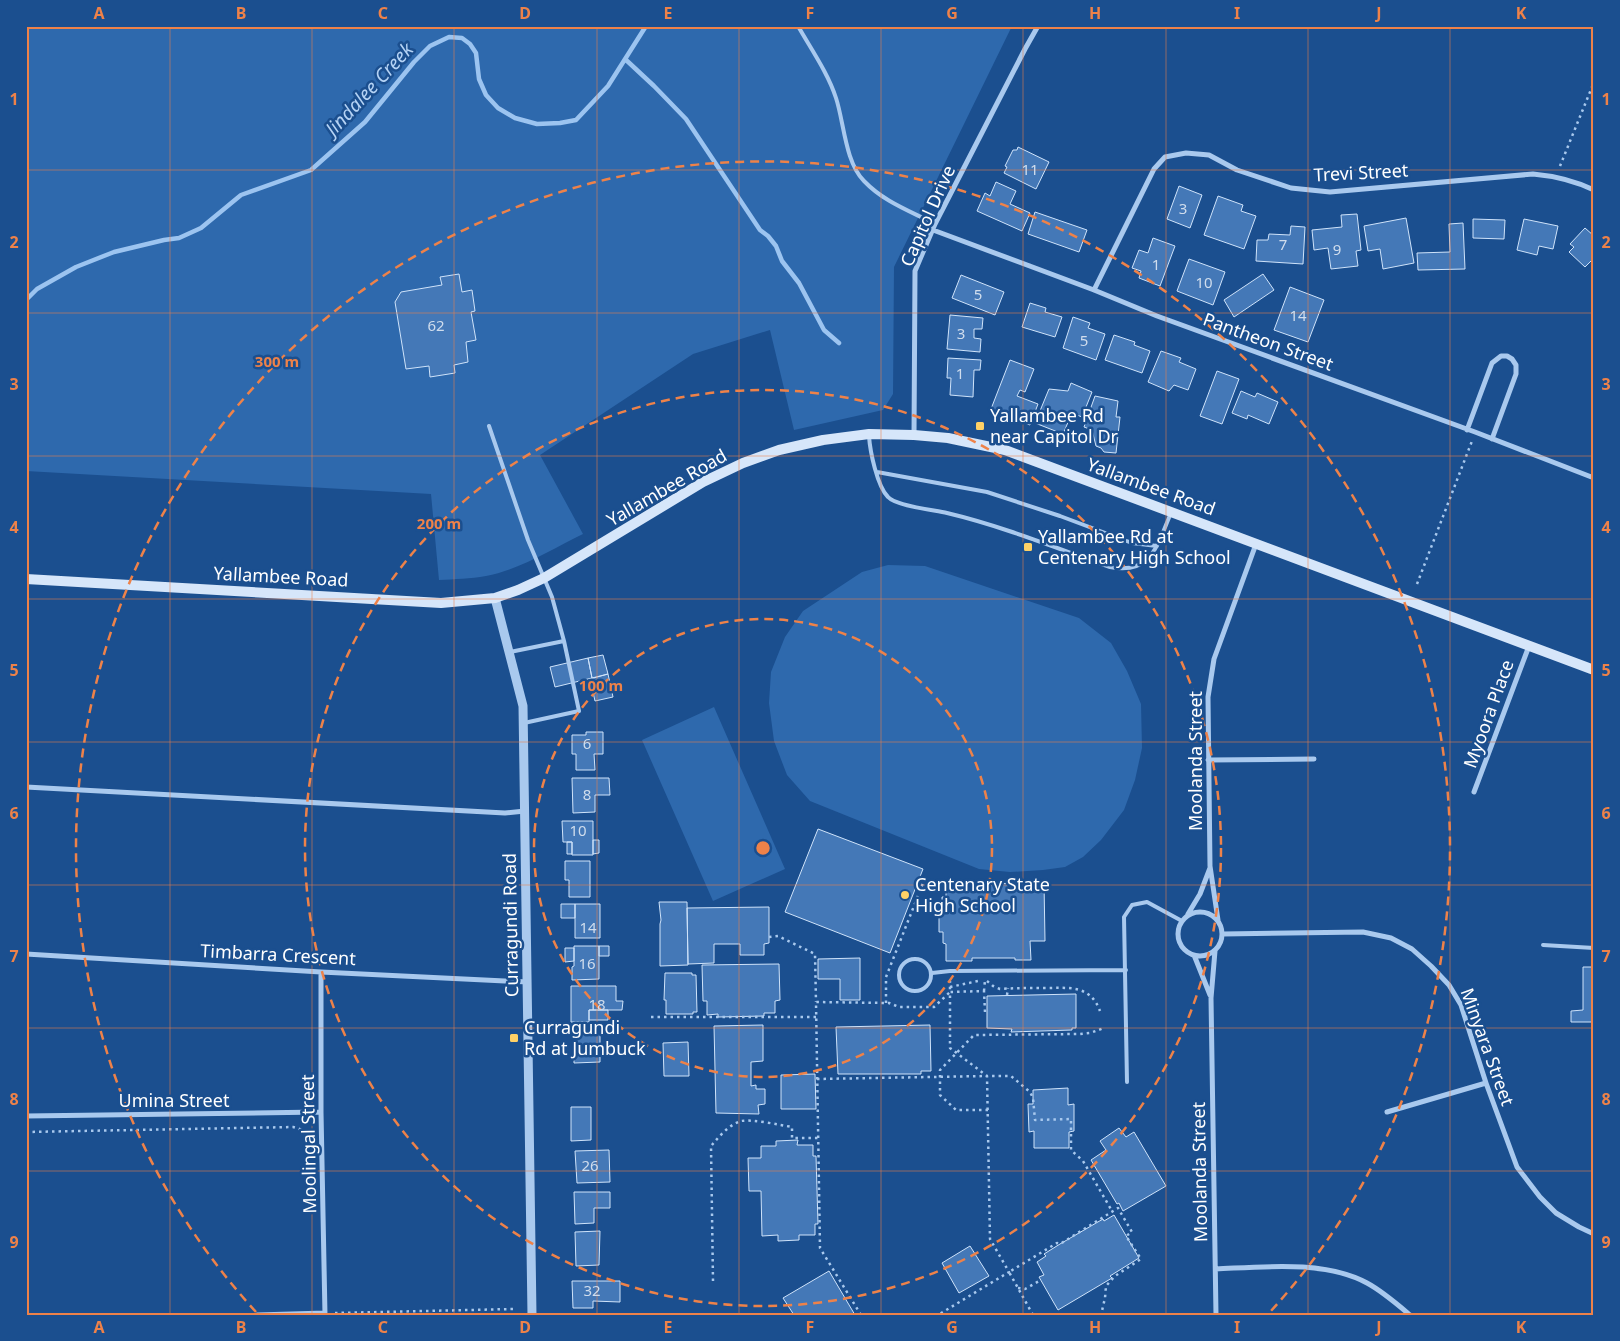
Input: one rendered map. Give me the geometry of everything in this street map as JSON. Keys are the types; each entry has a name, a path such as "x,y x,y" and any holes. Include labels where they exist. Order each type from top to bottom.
{"main road":[{"name":"Yallambee Road","path":"26,579 442,603 495,598 544,578 703,482 743,463 779,450 823,440 868,434 914,435 948,438 1005,450 1594,670"}],"street":[{"name":"Capitol Drive","path":"914,435 915,271 934,227 1038,26"},
{"name":"Trevi Street","path":"1094,290 1154,170 1165,157 1186,152 1209,155 1238,170 1291,188 1330,192 1533,174 1558,176 1594,190"},
{"name":"Pantheon Street","path":"934,227 1157,316 1475,432 1594,478"},
{"path":"1467,430 1492,364 1501,356 1509,357 1515,362 1516,376 1492,439"},
{"name":"Moolanda Street","path":"1218,920 1210,866 1208,697 1214,659 1256,544"},
{"name":"Curragundi Road","path":"495,598 523,706 524,723 532,1315"},
{"name":"Myoora Place","path":"1474,792 1529,646"},
{"path":"1208,760 1314,759"},
{"path":"26,787 356,806 505,813 526,811"},
{"name":"Moolanda Street","path":"1188,915 1200,894 1210,866"},
{"path":"1202,912 1218,920 1223,934 1220,945 1209,955 1194,955 1182,947 1179,941 1179,927 1188,915 1202,912"},
{"name":"Minyara Street","path":"1223,934 1363,932 1391,938 1412,949 1449,984 1461,1006 1486,1083 1517,1167 1556,1213 1579,1228 1594,1234"},
{"name":"Moolanda Street","path":"1215,950 1211,998 1216,1315"},
{"name":"Timbarra Crescent","path":"26,954 321,972 528,982"},
{"name":"Moolanda Street","path":"1194,955 1211,998"},
{"name":"Moolingal Street","path":"321,972 321,1112 325,1314"},
{"path":"1387,1112 1486,1083"},
{"name":"Umina Street","path":"26,1116 321,1112"},
{"path":"1216,1269 1298,1266 1343,1274 1366,1282 1410,1315"},
{"path":"257,1315 325,1314"}],"lane":[{"path":"798,26 836,97 846,142 853,163 862,179 897,206 934,227"},
{"path":"488,426 528,540 552,597 564,642 578,712 524,723"},
{"path":"868,434 870,454 888,498 898,503 956,515 1011,532 1110,567 1120,569 1139,566 1157,546 1171,512"},
{"path":"877,472 987,492 1060,516 1132,543 1157,546"},
{"path":"510,652 564,642"},
{"path":"1127,1082 1124,917 1132,905 1147,902 1182,921"},
{"path":"1543,945 1594,948"},
{"path":"912,959 922,960 932,973 932,978 926,988 916,992 906,988 899,979 900,969 903,964 912,959"},
{"path":"932,973 950,971 1126,970"}],"path":[{"path":"1560,166 1594,82"},
{"path":"1417,584 1475,432"},
{"path":"886,1003 886,977 925,878"},
{"path":"770,937 778,936 815,954 820,1248 861,1315"},
{"path":"950,971 950,1048 987,1076"},
{"path":"985,1012 985,980 1000,989 1062,987 1079,989 1092,996 1098,1004 1100,1011"},
{"path":"1008,988 1008,995"},
{"path":"816,1002 886,1003 899,1007 934,1007 950,992 984,991"},
{"path":"651,1017 816,1017"},
{"path":"988,1110 956,1110 940,1095 940,1070 974,1035 1080,1034 1104,1028"},
{"path":"987,1076 990,1239 1033,1315"},
{"path":"817,1079 1012,1076 1030,1092 1033,1098 1035,1120 1071,1120 1071,1150 1084,1161 1112,1211"},
{"path":"713,1280 711,1146 725,1130 744,1121 792,1126 792,1138 818,1138"},
{"path":"26,1132 293,1127 303,1130 305,1133 308,1131"},
{"path":"940,1314 1057,1243 1060,1244 1096,1223 1095,1221 1118,1208 1132,1232 1126,1236 1141,1259 1115,1276 1106,1286 1101,1315"},
{"path":"1018,1288 1025,1289 1041,1280"},
{"path":"325,1314 514,1309"}],"shaded area":[{"path":"26,26 1012,26 894,267 893,394 883,410 794,430 770,330 693,354 540,455 583,534 511,569 474,578 439,580 431,494 26,471"},
{"path":"888,565 925,566 1079,618 1111,643 1127,671 1141,704 1142,748 1135,780 1124,810 1101,840 1083,857 1065,867 1043,870 1010,872 979,869 810,801 787,775 774,741 769,703 771,672 785,637 803,611 862,572"},
{"path":"714,707 785,869 713,901 642,740"}],"building":[{"path":"1018,147 1049,162 1036,189 1004,173 1007,167 1005,166 1013,150 1017,150"},
{"path":"996,182 1016,191 1010,204 1030,213 1022,231 977,211 985,193 990,196"},
{"path":"1179,186 1202,195 1190,228 1167,219"},
{"path":"1218,196 1243,205 1241,211 1256,216 1244,249 1204,235"},
{"path":"1035,212 1087,230 1079,252 1028,234"},
{"path":"1357,214 1361,250 1356,251 1358,266 1331,269 1328,248 1314,250 1312,230 1342,227 1341,215"},
{"path":"1406,218 1414,263 1383,269 1380,249 1368,251 1364,226"},
{"path":"1473,219 1505,220 1504,239 1473,238"},
{"path":"1524,219 1558,226 1553,249 1539,246 1537,255 1517,250"},
{"path":"1463,223 1465,269 1418,270 1417,253 1450,252 1449,224"},
{"path":"1291,226 1305,227 1303,264 1256,261 1257,240 1268,240 1269,234 1290,235"},
{"path":"1585,228 1594,236 1594,261 1592,260 1585,267 1569,252 1574,247 1570,244"},
{"path":"1153,238 1175,246 1160,286 1139,278 1141,271 1132,268 1139,250 1148,253"},
{"path":"1189,259 1225,272 1213,305 1177,291"},
{"path":"459,274 462,292 472,290 475,311 471,312 476,340 466,342 468,362 454,365 455,373 430,377 429,366 406,369 395,302 401,292 442,285 440,277"},
{"path":"1263,274 1274,290 1234,317 1224,300"},
{"path":"961,275 1004,292 995,315 952,298"},
{"path":"1290,287 1324,300 1308,342 1274,330"},
{"path":"1030,303 1046,308 1045,312 1062,317 1055,337 1022,327"},
{"path":"950,315 983,318 982,329 974,329 974,338 981,339 980,352 947,349"},
{"path":"1073,317 1090,323 1088,328 1105,334 1096,360 1063,348"},
{"path":"1114,335 1135,342 1134,345 1150,351 1142,373 1105,360"},
{"path":"1161,351 1181,358 1179,362 1196,369 1188,390 1174,385 1169,391 1148,382"},
{"path":"948,358 981,360 980,370 974,370 973,397 950,395 951,378 947,378"},
{"path":"1010,360 1034,369 1025,392 1020,390 1017,396 1038,404 1030,425 991,409"},
{"path":"1217,371 1239,379 1222,424 1200,416"},
{"path":"1071,383 1092,392 1082,417 1072,413 1063,434 1035,423 1049,389 1068,391"},
{"path":"1241,391 1255,397 1257,393 1278,402 1269,424 1248,415 1247,419 1232,413"},
{"path":"1095,396 1118,401 1116,417 1120,417 1116,453 1104,452 1096,446 1092,430 1084,427"},
{"path":"603,655 608,674 592,678 588,658"},
{"path":"588,658 592,678 555,687 550,667"},
{"path":"608,674 613,697 595,701 590,679"},
{"path":"586,732 603,732 603,754 594,754 595,770 576,770 576,754 572,754 572,735 586,735"},
{"path":"572,778 609,778 610,795 595,795 595,812 573,813"},
{"path":"562,821 593,821 593,855 572,855 572,842 563,842"},
{"path":"818,829 923,869 890,953 785,912"},
{"path":"593,840 599,840 599,853 593,854"},
{"path":"567,842 572,842 572,854 567,854"},
{"path":"565,861 590,861 590,897 569,897 569,880 565,880"},
{"path":"1044,883 1045,941 1030,941 1031,960 972,958 972,961 946,961 946,944 943,943 943,932 939,932 939,912 942,912 942,897 946,897 946,884"},
{"path":"659,902 687,902 688,965 660,966 661,920"},
{"path":"561,904 575,904 575,918 561,918"},
{"path":"575,904 600,904 600,938 575,938"},
{"path":"769,907 769,943 764,944 764,955 740,955 740,944 714,944 714,963 688,964 687,908"},
{"path":"574,946 599,946 599,979 572,980"},
{"path":"599,946 609,946 609,956 599,956"},
{"path":"565,948 574,948 574,961 565,962"},
{"path":"860,958 860,1000 840,1000 840,979 818,979 818,959"},
{"path":"779,964 780,1000 775,1001 775,1013 764,1013 764,1016 718,1017 718,1014 707,1015 707,1001 703,1001 702,965"},
{"path":"1583,967 1594,967 1594,1022 1571,1022 1571,1011 1583,1010"},
{"path":"665,973 692,973 692,975 696,975 697,1012 693,1012 693,1014 666,1014 666,1000 664,1000"},
{"path":"571,986 616,986 616,1001 623,1001 622,1010 589,1010 589,1022 571,1022"},
{"path":"1076,994 1076,1028 1072,1028 1072,1030 1011,1032 1012,1029 987,1028 987,996"},
{"path":"589,1010 608,1010 608,1020 589,1020"},
{"path":"763,1025 763,1061 751,1062 751,1086 756,1085 756,1089 765,1089 765,1104 758,1105 759,1114 716,1113 714,1026"},
{"path":"930,1025 931,1071 921,1071 921,1074 838,1074 836,1027"},
{"path":"574,1030 600,1030 600,1062 574,1063"},
{"path":"688,1042 689,1076 664,1076 663,1043"},
{"path":"815,1074 816,1109 781,1109 781,1075"},
{"path":"1068,1088 1068,1105 1074,1104 1074,1131 1069,1132 1069,1148 1034,1148 1034,1131 1029,1132 1028,1104 1033,1104 1033,1090"},
{"path":"571,1107 591,1107 591,1140 571,1141"},
{"path":"1119,1128 1126,1137 1134,1132 1166,1186 1123,1211 1091,1160 1106,1150 1100,1141"},
{"path":"798,1140 797,1145 813,1145 813,1156 816,1156 818,1224 815,1224 815,1235 799,1235 799,1240 778,1241 778,1235 762,1236 761,1191 749,1191 748,1158 761,1158 761,1146 776,1146 776,1141"},
{"path":"609,1150 610,1182 577,1183 575,1151"},
{"path":"574,1192 610,1192 610,1208 594,1208 594,1223 575,1224"},
{"path":"1114,1215 1139,1258 1110,1276 1112,1278 1058,1310 1039,1277 1044,1275 1037,1262 1046,1256 1044,1254 1060,1244 1103,1219 1104,1221"},
{"path":"600,1231 599,1265 576,1266 575,1232"},
{"path":"970,1246 989,1276 959,1293 942,1263"},
{"path":"829,1271 855,1315 794,1315 783,1298"},
{"path":"572,1281 620,1281 620,1302 593,1301 593,1308 573,1308"}],"waterway":[{"name":"Jindalee Creek","path":"26,300 37,289 76,267 114,252 179,238 201,228 241,195 311,170 365,122 414,62 430,46 449,37 462,38 470,44 476,53 479,79 486,95 498,108 515,118 537,124 560,123 576,120 608,86 646,26"},
{"path":"625,59 686,119 760,230 776,246 782,261 799,283 824,330 839,343"}],"place":[{"name":"Yallambee Rd near Capitol Dr","path":"980,426"},
{"name":"Yallambee Rd at Centenary High School","path":"1028,547"},
{"name":"Centenary State High School","path":"905,895"},
{"name":"Curragundi Rd at Jumbuck","path":"514,1038"}]}
